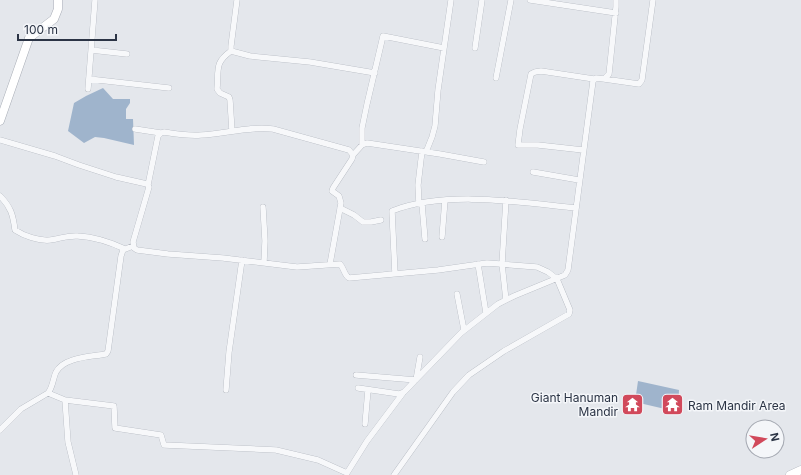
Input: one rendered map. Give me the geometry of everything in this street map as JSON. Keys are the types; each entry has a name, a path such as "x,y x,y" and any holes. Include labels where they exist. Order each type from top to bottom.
{"street":[{"path":"0,121 29,38 54,19 58,9 58,0"},
{"path":"88,89 94,0"},
{"path":"232,52 231,46 237,0"},
{"path":"425,239 418,184 424,151 432,137 435,126 438,90 451,0"},
{"path":"475,48 482,0"},
{"path":"496,78 511,0"},
{"path":"530,0 616,13"},
{"path":"604,78 607,77 608,74 616,13 616,0"},
{"path":"583,150 538,145 518,145 531,74 541,71 594,79 604,78 639,84 642,80 653,0"},
{"path":"362,145 362,128 384,36 444,48"},
{"path":"91,50 127,54"},
{"path":"232,131 229,96 220,93 217,89 219,63 222,58 232,52 250,56 310,62 375,73"},
{"path":"89,79 169,88"},
{"path":"48,393 65,400 114,406 116,428 161,435 164,445 276,450 318,460 347,473 368,441 404,392 464,330 486,312 506,300 557,281 565,275 568,270 575,208 594,79"},
{"path":"135,129 199,136 259,128 273,129 350,150 353,155"},
{"path":"133,246 149,188 148,185 158,136 161,133"},
{"path":"0,140 55,156 105,174 144,182 148,185"},
{"path":"330,264 340,208 340,200 332,191 353,155 362,145 367,143 424,151 484,162"},
{"path":"533,172 579,180"},
{"path":"0,196 6,201 12,212 15,230 21,233 38,239 50,240 67,236 97,239 125,249"},
{"path":"395,274 392,211 405,206 445,200 506,200 575,208"},
{"path":"442,237 445,200"},
{"path":"506,200 502,264 506,300"},
{"path":"263,207 265,226 264,262"},
{"path":"340,208 354,215 363,222 381,220"},
{"path":"0,430 21,409 48,393 55,373 63,364 80,358 106,354 108,351 121,256 125,249 133,246"},
{"path":"133,246 137,250 160,253 264,262 297,267 340,264 343,266 346,277 349,278 488,263 537,267 543,269 557,281 570,312 550,326 504,351 469,375 454,392 394,475"},
{"path":"226,390 229,352 242,260"},
{"path":"478,264 486,312"},
{"path":"457,294 464,330"},
{"path":"416,380 420,358"},
{"path":"356,375 416,380"},
{"path":"358,388 399,394 404,392"},
{"path":"365,424 368,390"},
{"path":"65,400 68,442 76,475"},
{"path":"790,475 801,470"}],"water":[{"path":"103,88 113,99 130,99 130,103 126,109 126,119 133,119 134,145 95,137 84,143 68,131 74,103"},
{"path":"638,381 679,390 678,412 635,402"}],"place":[{"name":"Giant Hanuman Mandir","path":"633,404"},
{"name":"Ram Mandir Area","path":"673,405"}]}
